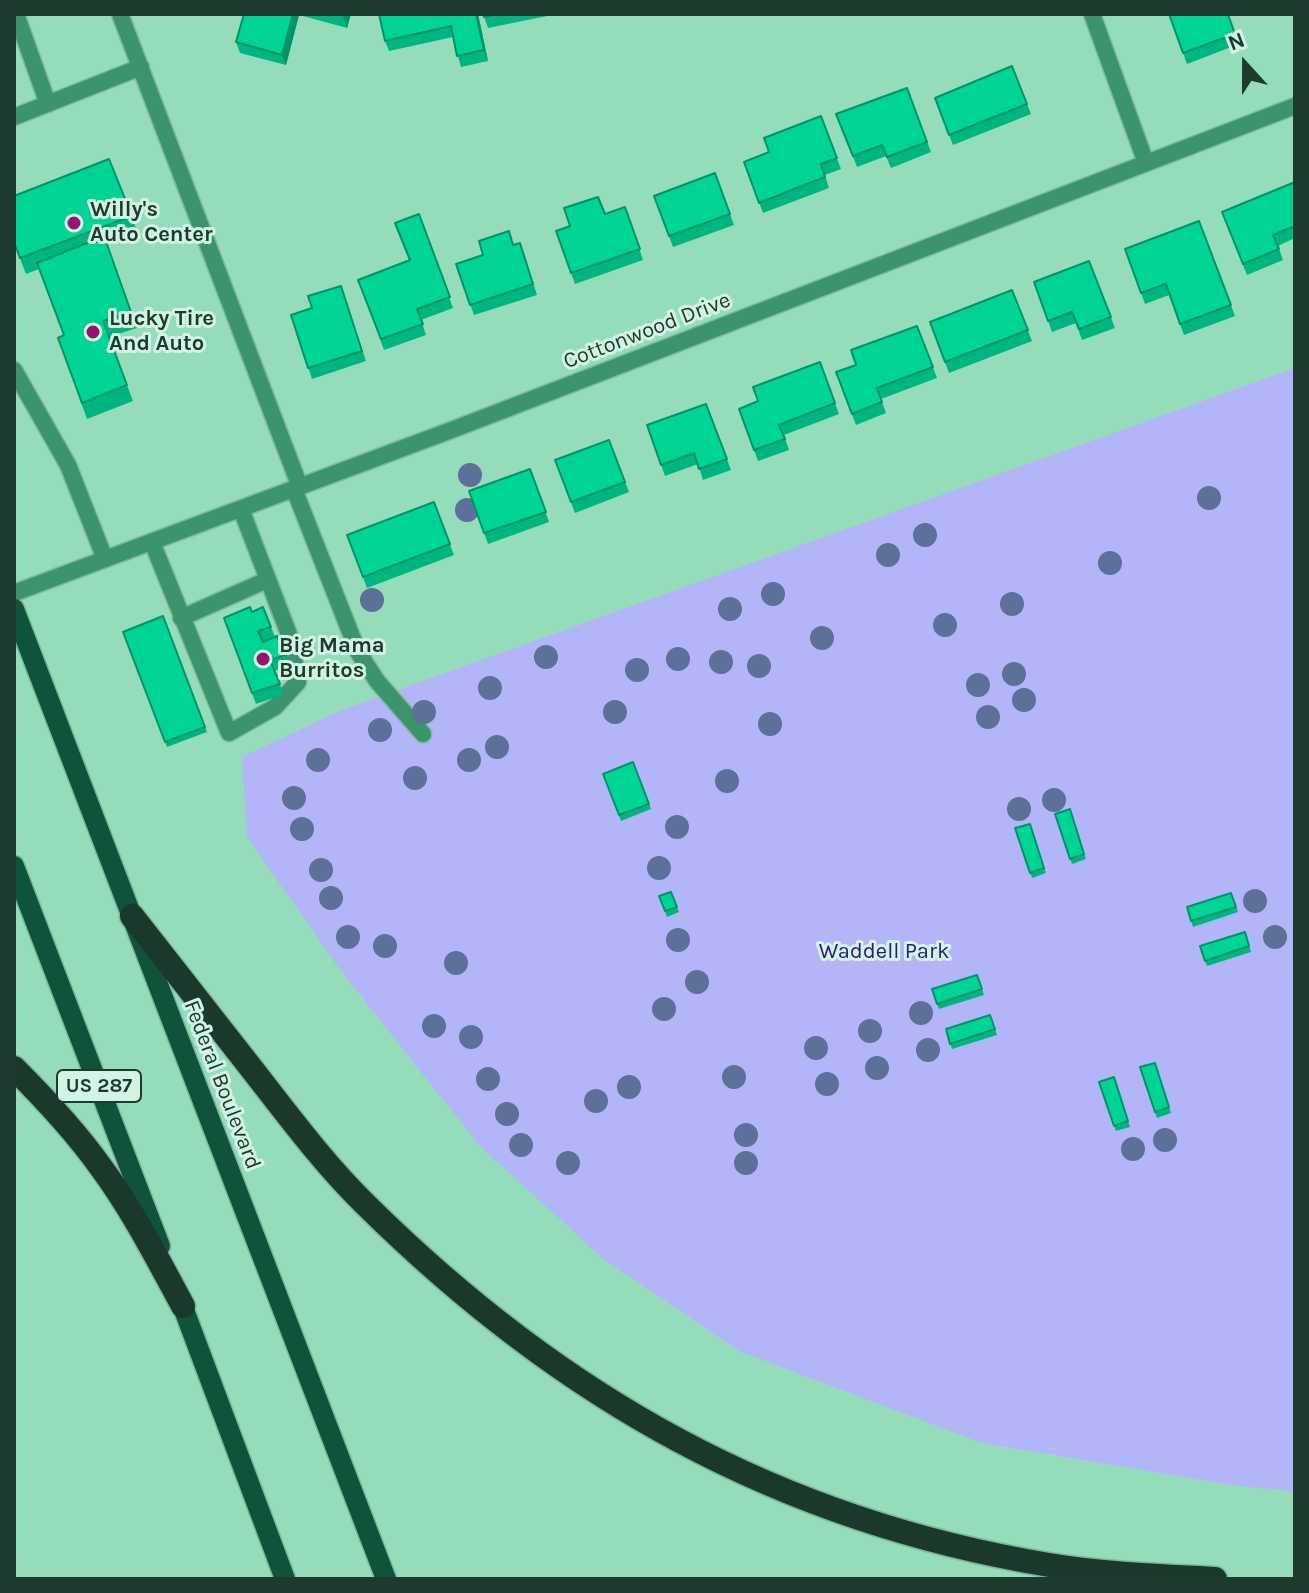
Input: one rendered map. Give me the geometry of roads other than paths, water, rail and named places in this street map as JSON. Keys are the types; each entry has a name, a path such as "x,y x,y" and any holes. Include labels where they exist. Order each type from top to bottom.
{"highway":[{"path":"132,916 311,1145 366,1205 485,1312 605,1399 675,1440 748,1476 828,1507 942,1542 1052,1566 1215,1579"},
{"path":"14,1068 74,1132 102,1168 149,1243 183,1306"}],"main road":[{"name":"Federal Boulevard","path":"14,609 386,1579"},
{"name":"US 287","path":"14,866 285,1579"}],"street":[{"path":"16,14 48,104"},
{"path":"120,14 358,652 377,681 423,734"},
{"path":"1092,14 1146,163"},
{"path":"14,117 141,67"},
{"name":"Cottonwood Drive","path":"14,593 297,488 1295,106"},
{"path":"14,370 68,465 105,559"},
{"path":"152,542 229,733 275,707 298,682 290,637 241,509"},
{"path":"181,618 267,580"}],"place":[{"name":"Willy's Auto Center","path":"74,223"},
{"name":"Lucky Tire And Auto","path":"93,332"},
{"name":"Big Mama Burritos","path":"263,659"}],"park label":[{"name":"Waddell Park","path":"884,952"}]}
